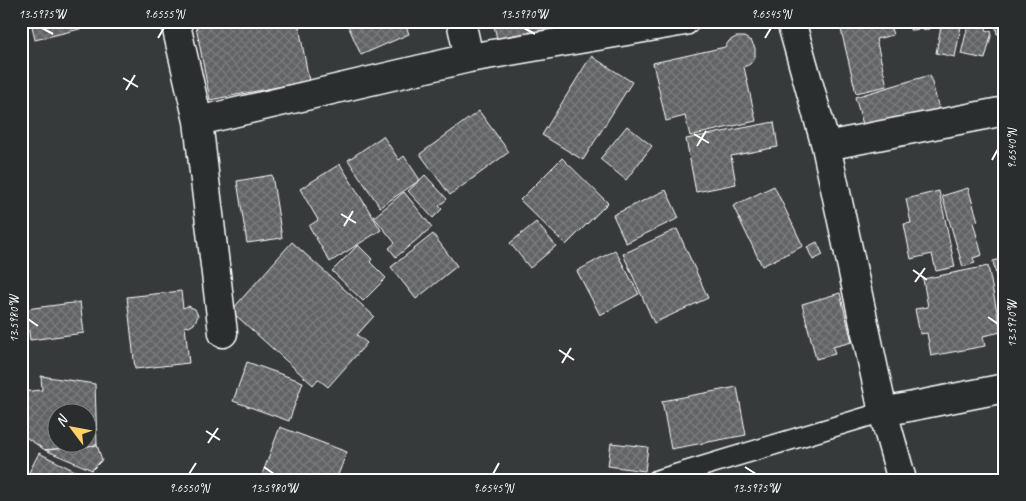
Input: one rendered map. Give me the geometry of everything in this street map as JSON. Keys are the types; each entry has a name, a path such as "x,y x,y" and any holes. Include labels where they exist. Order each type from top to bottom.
{"street":[{"path":"175,21 198,121 223,334"},
{"path":"461,21 469,58"},
{"path":"198,121 469,58 685,21"},
{"path":"792,21 826,146 883,412 902,480"},
{"path":"826,146 1005,111"},
{"path":"883,412 1005,388"}],"lane":[{"path":"657,480 883,412"}],"building":[{"path":"31,21 112,21 35,40"},
{"path":"195,21 298,21 309,81 210,100"},
{"path":"346,21 404,21 409,34 361,55"},
{"path":"493,21 592,21 592,22 497,39"},
{"path":"839,21 889,21 893,35 876,39 887,86 856,93"},
{"path":"910,21 929,21 929,29 910,30"},
{"path":"942,21 962,21 955,57 936,53"},
{"path":"969,21 988,21 986,30 992,32 985,59 961,54"},
{"path":"995,21 1005,21 1005,33 997,34"},
{"path":"736,37 744,37 751,41 755,48 755,57 750,64 744,67 756,121 690,136 685,116 666,121 653,63 725,47 729,41"},
{"path":"591,56 632,82 583,160 542,135"},
{"path":"930,75 941,116 867,138 855,97"},
{"path":"479,111 509,152 450,195 420,154"},
{"path":"774,122 778,147 731,156 736,184 696,192 686,139"},
{"path":"627,126 652,146 626,180 600,159"},
{"path":"383,136 399,160 404,156 420,180 380,207 348,160"},
{"path":"562,158 608,203 566,245 520,200"},
{"path":"340,164 381,230 330,262 309,226 318,220 300,189"},
{"path":"272,175 282,238 247,243 237,181"},
{"path":"425,175 447,199 439,206 442,209 433,218 408,191"},
{"path":"774,186 803,246 762,266 733,206"},
{"path":"968,188 978,221 973,222 982,255 973,258 975,263 963,267 942,196"},
{"path":"666,190 679,218 626,243 613,215"},
{"path":"939,191 955,267 936,271 932,254 911,259 904,224 911,223 906,199"},
{"path":"404,192 432,227 396,257 389,248 395,243 374,217"},
{"path":"536,222 556,246 530,268 510,243"},
{"path":"677,229 708,298 654,323 623,254"},
{"path":"433,234 457,266 416,299 391,267"},
{"path":"292,242 374,316 357,335 367,343 328,387 318,379 313,385 231,311"},
{"path":"817,242 823,255 813,260 807,247"},
{"path":"358,245 372,259 370,262 386,278 363,301 332,271"},
{"path":"615,250 639,294 600,315 577,271"},
{"path":"1005,258 1005,317 993,261"},
{"path":"988,266 1001,332 983,336 985,346 931,356 927,333 920,334 915,309 928,307 923,279"},
{"path":"181,291 183,308 188,306 195,309 198,316 194,324 189,327 185,326 189,363 135,369 127,297"},
{"path":"840,293 852,342 833,347 835,354 816,359 802,304"},
{"path":"80,302 84,333 30,340 26,309"},
{"path":"247,362 303,382 289,421 233,401"},
{"path":"41,376 95,384 96,404 48,404 48,450 45,450 21,434 21,392 42,390"},
{"path":"737,387 746,435 671,449 662,401"},
{"path":"280,427 347,452 336,480 260,480"},
{"path":"611,443 648,447 645,471 608,466"},
{"path":"98,448 102,460 92,470 54,454 98,454"},
{"path":"39,453 89,478 88,480 25,480"}]}
